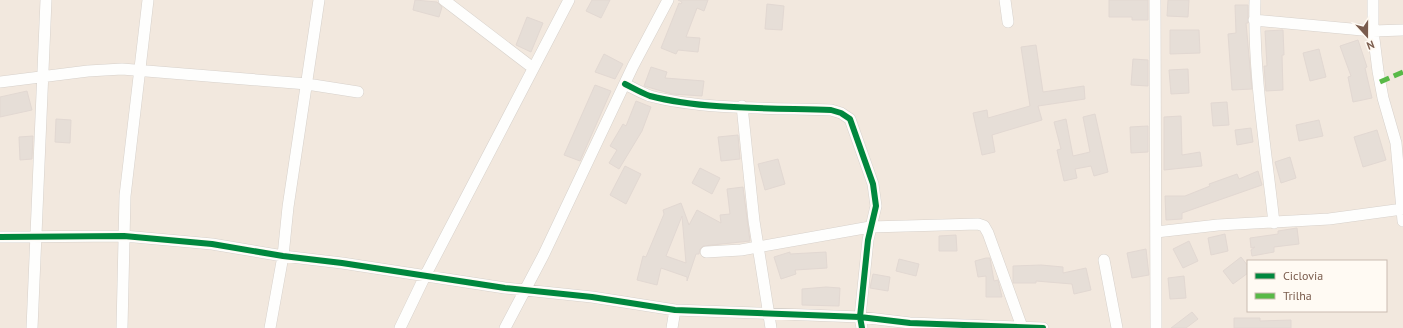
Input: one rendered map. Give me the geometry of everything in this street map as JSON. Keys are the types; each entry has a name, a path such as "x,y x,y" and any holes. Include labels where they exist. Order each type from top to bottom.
{"street":[{"path":"32,328 44,76 46,0"},
{"path":"122,328 126,189 148,0"},
{"path":"270,328 283,256 288,207 319,0"},
{"path":"444,0 533,68"},
{"path":"400,328 425,276 569,0"},
{"path":"505,328 526,291 625,84 668,0"},
{"path":"1005,0 1008,22"},
{"path":"1154,0 1156,328"},
{"path":"1255,0 1254,20 1260,100 1274,223"},
{"path":"1373,0 1373,31 1381,87 1400,141 1403,221"},
{"path":"1254,20 1373,31 1403,30"},
{"path":"0,82 44,76 122,69 307,84 358,92"},
{"path":"625,84 649,95 676,101 831,110 841,112 850,118 876,196 875,216 870,227 861,323"},
{"path":"742,106 746,162 771,328"},
{"path":"1156,232 1218,225 1329,219 1402,209"},
{"path":"706,252 759,247 870,227 970,224 984,226 1022,327"},
{"path":"0,237 37,238 124,236 212,244 283,256 526,291 592,297 675,310 768,314 861,323 910,323 1043,328"},
{"path":"1104,260 1117,328"},
{"path":"672,328 675,310"}],"shaded area":[{"path":"0,0 1403,0 1403,328 0,328"}],"building":[{"path":"415,0 437,2 442,7 439,17 413,10"},
{"path":"592,0 610,0 601,18 586,11"},
{"path":"678,0 708,0 704,11 697,8 686,37 700,38 698,52 678,50 676,54 661,48 679,3 681,4 682,2"},
{"path":"1109,0 1148,0 1148,20 1132,20 1132,17 1109,17"},
{"path":"1168,0 1189,0 1188,17 1167,16"},
{"path":"767,4 784,6 782,30 765,29"},
{"path":"1235,5 1248,5 1248,23 1246,23 1252,89 1232,90 1228,34 1236,33"},
{"path":"527,17 543,23 531,52 516,45"},
{"path":"1170,30 1199,30 1200,53 1170,54"},
{"path":"1283,30 1283,90 1266,91 1264,66 1267,66 1265,31"},
{"path":"1358,40 1367,67 1365,68 1372,98 1353,102 1348,77 1351,76 1340,46"},
{"path":"1036,45 1043,92 1084,86 1085,99 1038,106 1042,120 992,135 995,152 982,155 973,113 987,110 988,118 1030,106 1021,47"},
{"path":"1319,49 1326,77 1310,81 1303,53"},
{"path":"604,54 623,64 615,79 595,72"},
{"path":"1133,59 1148,60 1148,86 1131,85"},
{"path":"651,67 667,72 665,78 704,81 702,96 672,94 644,86"},
{"path":"1188,69 1189,93 1171,94 1169,70"},
{"path":"595,85 611,91 580,161 564,155"},
{"path":"27,91 32,110 0,117 0,97"},
{"path":"636,101 651,107 642,131 619,169 609,163 617,150 610,146 623,124 626,126"},
{"path":"1227,102 1229,125 1213,126 1211,103"},
{"path":"1095,114 1108,172 1094,176 1091,166 1075,169 1077,178 1064,181 1057,150 1061,149 1054,122 1066,119 1073,156 1090,152 1083,117"},
{"path":"1181,116 1182,155 1200,152 1202,166 1164,170 1164,117"},
{"path":"56,119 71,120 70,143 55,142"},
{"path":"1319,120 1323,136 1299,141 1296,125"},
{"path":"1148,126 1148,152 1131,153 1130,127"},
{"path":"1251,128 1253,142 1237,145 1235,130"},
{"path":"1377,130 1386,160 1363,167 1354,137"},
{"path":"738,135 740,159 721,161 718,137"},
{"path":"33,136 32,159 20,160 19,137"},
{"path":"1290,157 1296,178 1281,183 1275,162"},
{"path":"778,159 785,184 765,190 758,164"},
{"path":"625,166 641,174 626,204 610,195"},
{"path":"700,168 720,178 712,194 692,183"},
{"path":"1258,171 1262,185 1182,213 1182,219 1166,220 1165,196 1185,196 1210,186 1209,184 1237,174 1239,179"},
{"path":"743,187 750,241 703,246 700,249 699,254 696,254 687,281 687,277 661,268 657,285 637,280 643,256 646,257 664,214 663,210 681,203 689,225 697,210 721,223 720,215 730,214 727,189","holes":["682,216 686,263 666,256"]},
{"path":"1297,228 1299,244 1274,247 1274,252 1252,256 1251,250 1255,247 1251,248 1250,238 1278,234 1278,231"},
{"path":"1225,234 1228,251 1211,255 1208,238"},
{"path":"956,235 957,251 939,251 939,236"},
{"path":"1189,241 1198,261 1183,268 1173,249"},
{"path":"1146,249 1149,275 1132,278 1127,253"},
{"path":"790,252 790,254 826,252 827,268 795,270 796,274 781,279 774,257"},
{"path":"1241,257 1247,265 1247,274 1233,284 1223,271"},
{"path":"990,258 994,281 998,280 1002,297 986,297 986,276 978,277 975,261"},
{"path":"899,259 919,264 916,276 896,271"},
{"path":"1041,265 1063,267 1063,273 1086,268 1091,290 1074,294 1072,284 1036,281 1036,283 1013,283 1013,266"},
{"path":"873,274 890,277 888,291 870,288"},
{"path":"1184,276 1186,298 1170,299 1168,278"},
{"path":"826,287 840,288 839,306 802,305 802,289"},
{"path":"1192,312 1198,319 1186,328 1171,328"},
{"path":"1234,318 1260,318 1260,321 1291,320 1291,328 1234,328"}],"marked path":[{"path":"1380,82 1403,72"}],"cycle path":[{"path":"625,84 650,96 671,101 739,108 831,110 841,113 850,119 873,184 876,206 868,240 860,317 862,328"},
{"path":"0,237 124,236 212,244 283,256 342,263 505,288 592,297 675,310 860,317 910,323 1043,328"}]}
